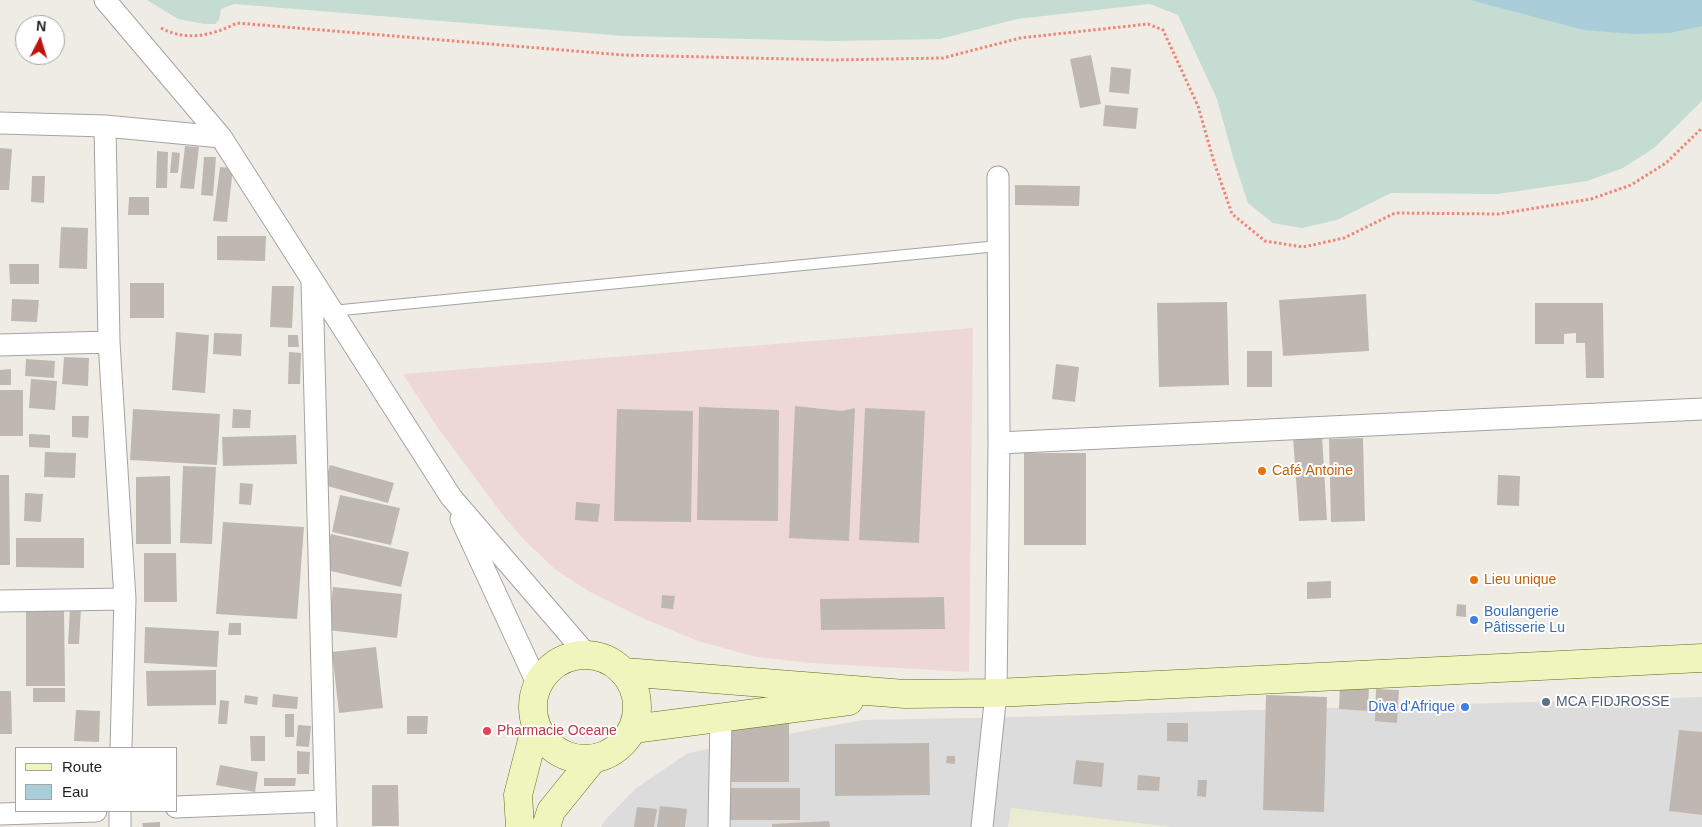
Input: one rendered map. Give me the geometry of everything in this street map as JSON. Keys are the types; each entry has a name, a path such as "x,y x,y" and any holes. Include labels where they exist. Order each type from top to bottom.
{"main road":[{"path":"520,827 518,795 536,725 533,705 538,685 550,669 567,658 588,656 607,660 624,672 634,690 637,710 633,729 623,744 609,754 593,759 569,757 549,745 536,725"},
{"path":"624,672 905,694 996,693 1702,658"},
{"path":"633,729 905,694"},
{"path":"546,827 551,811 593,759"}],"street":[{"path":"105,0 221,137 451,496 588,656"},
{"path":"0,123 105,126 221,137"},
{"path":"105,126 109,342 125,599 121,747"},
{"path":"982,827 996,693 999,443 998,177"},
{"path":"312,281 326,827"},
{"path":"0,345 109,342"},
{"path":"999,443 1702,409"},
{"path":"451,496 538,685"},
{"path":"0,601 125,599"},
{"path":"719,827 721,717"},
{"path":"178,808 325,801"},
{"path":"0,814 64,812"},
{"path":"120,812 120,827"}],"lane":[{"path":"331,311 998,246"}],"path":[{"path":"155,25 172,34 200,36 214,33 237,23 624,56 833,60 943,58 1020,38 1148,24 1163,30 1198,106 1214,162 1232,214 1265,241 1303,247 1344,238 1396,213 1499,214 1591,199 1631,185 1666,163 1702,128"}],"shaded area":[{"path":"973,328 969,672 811,663 756,657 698,641 640,617 590,592 556,570 526,542 505,518 438,428 403,374"},
{"path":"1702,697 1702,827 601,827 607,818 635,789 688,753 862,720"}],"green space":[{"path":"147,0 1702,0 1702,101 1654,148 1623,168 1587,181 1498,194 1391,193 1337,220 1302,228 1273,223 1248,203 1217,99 1178,15 1150,4 1017,19 940,39 833,41 624,36 234,4 221,9 219,20 215,24 204,24 178,19"},
{"path":"1011,808 1172,827 1008,827"}],"water":[{"path":"1470,0 1702,0 1702,26 1670,33 1633,34 1584,30"}],"building":[{"path":"1091,55 1101,104 1080,108 1070,59"},
{"path":"1111,67 1131,69 1129,94 1109,92"},
{"path":"1105,105 1138,108 1136,129 1103,126"},
{"path":"185,146 199,147 194,189 180,188"},
{"path":"0,148 12,149 9,190 0,190"},
{"path":"157,151 168,152 167,188 156,188"},
{"path":"172,152 180,153 178,173 170,173"},
{"path":"204,157 216,157 213,196 201,195"},
{"path":"220,167 233,168 227,222 213,221"},
{"path":"32,176 45,176 44,203 31,202"},
{"path":"1015,185 1080,186 1079,206 1015,205"},
{"path":"129,197 149,197 149,215 128,215"},
{"path":"61,227 88,228 87,269 59,268"},
{"path":"217,236 266,236 265,261 217,260"},
{"path":"9,264 39,264 39,284 10,284"},
{"path":"130,283 164,283 164,318 130,318"},
{"path":"272,286 294,286 292,328 270,327"},
{"path":"1366,294 1369,351 1283,356 1279,300"},
{"path":"12,299 39,300 37,322 11,321"},
{"path":"1227,302 1229,385 1159,387 1157,303"},
{"path":"1535,303 1603,303 1604,378 1586,378 1585,343 1576,343 1576,333 1564,334 1564,344 1535,344"},
{"path":"176,332 209,335 205,393 172,390"},
{"path":"214,333 242,334 241,356 213,354"},
{"path":"288,335 298,335 299,347 288,347"},
{"path":"1247,351 1272,351 1272,387 1247,387"},
{"path":"289,352 301,353 300,384 288,384"},
{"path":"64,357 89,358 88,386 62,384"},
{"path":"26,359 55,361 54,378 25,376"},
{"path":"1056,364 1079,367 1075,402 1052,399"},
{"path":"11,369 11,385 0,385 0,370"},
{"path":"31,379 57,381 55,410 29,408"},
{"path":"0,390 23,390 23,436 0,436"},
{"path":"795,406 842,411 855,408 849,541 789,538"},
{"path":"699,407 779,410 778,521 697,520"},
{"path":"865,408 925,411 919,543 859,540"},
{"path":"133,409 220,414 217,465 130,460"},
{"path":"233,409 251,410 250,428 232,428"},
{"path":"617,409 693,411 691,522 614,521"},
{"path":"72,416 89,416 88,438 72,437"},
{"path":"29,434 50,435 50,448 29,447"},
{"path":"296,435 297,464 223,466 222,437"},
{"path":"1322,435 1327,520 1299,521 1293,437"},
{"path":"1363,438 1365,521 1331,522 1329,439"},
{"path":"45,452 76,453 75,478 44,477"},
{"path":"1024,453 1086,453 1086,545 1024,545"},
{"path":"330,465 394,483 388,503 324,485"},
{"path":"183,466 216,467 212,544 180,543"},
{"path":"0,475 9,475 10,565 0,565"},
{"path":"1498,475 1520,476 1519,506 1497,505"},
{"path":"170,476 171,544 136,544 136,477"},
{"path":"240,483 253,484 251,505 239,504"},
{"path":"25,493 43,494 41,522 24,521"},
{"path":"340,495 400,508 391,545 332,532"},
{"path":"576,502 600,504 598,522 575,520"},
{"path":"223,522 304,527 297,619 216,614"},
{"path":"331,534 409,552 401,587 322,569"},
{"path":"16,538 84,538 84,568 16,567"},
{"path":"144,553 176,553 177,602 144,602"},
{"path":"1331,581 1331,598 1307,599 1307,582"},
{"path":"333,587 402,594 397,638 328,630"},
{"path":"71,589 82,590 79,644 68,644"},
{"path":"662,595 675,596 673,609 661,608"},
{"path":"944,597 945,629 821,630 820,599"},
{"path":"1457,604 1466,605 1466,617 1456,616"},
{"path":"26,609 64,609 65,686 26,686"},
{"path":"229,623 241,623 241,635 228,635"},
{"path":"145,627 219,631 217,667 144,663"},
{"path":"376,647 383,708 339,713 332,652"},
{"path":"216,670 216,705 147,706 146,671"},
{"path":"1340,684 1369,686 1368,711 1339,709"},
{"path":"33,688 65,688 65,702 33,702"},
{"path":"1376,689 1399,690 1397,723 1375,721"},
{"path":"0,691 11,691 12,734 0,734"},
{"path":"273,694 298,697 297,709 272,707"},
{"path":"245,695 258,697 257,705 244,703"},
{"path":"1266,695 1327,697 1324,812 1263,810"},
{"path":"220,700 229,701 227,724 218,724"},
{"path":"76,710 100,711 99,742 74,741"},
{"path":"285,714 294,714 294,737 285,737"},
{"path":"407,716 428,716 427,734 407,734"},
{"path":"729,719 789,719 789,782 728,782"},
{"path":"1167,723 1188,723 1188,742 1167,741"},
{"path":"298,725 311,726 309,747 296,746"},
{"path":"1679,730 1702,732 1702,815 1669,811"},
{"path":"250,736 265,736 265,761 251,761"},
{"path":"929,743 930,795 835,796 835,744"},
{"path":"297,751 310,752 309,774 297,774"},
{"path":"947,756 955,756 955,764 946,763"},
{"path":"1076,760 1104,763 1102,787 1073,784"},
{"path":"220,765 258,772 255,792 216,785"},
{"path":"1138,775 1160,777 1159,791 1137,790"},
{"path":"264,778 296,778 295,786 264,786"},
{"path":"1198,780 1207,780 1206,797 1197,796"},
{"path":"372,785 398,785 399,826 372,826"},
{"path":"729,788 800,788 800,820 729,820"},
{"path":"660,806 687,809 685,827 657,827"},
{"path":"637,807 657,809 654,827 634,827"},
{"path":"829,821 830,827 772,827 772,824"},
{"path":"160,822 160,827 143,827 142,823"}],"place":[{"name":"Café Antoine","path":"1262,471"},
{"name":"Lieu unique","path":"1474,580"},
{"name":"Boulangerie Pâtisserie Lu","path":"1474,620"},
{"name":"MCA FIDJROSSE","path":"1546,702"},
{"name":"Diva d'Afrique","path":"1465,707"},
{"name":"Pharmacie Oceane","path":"487,731"}]}
